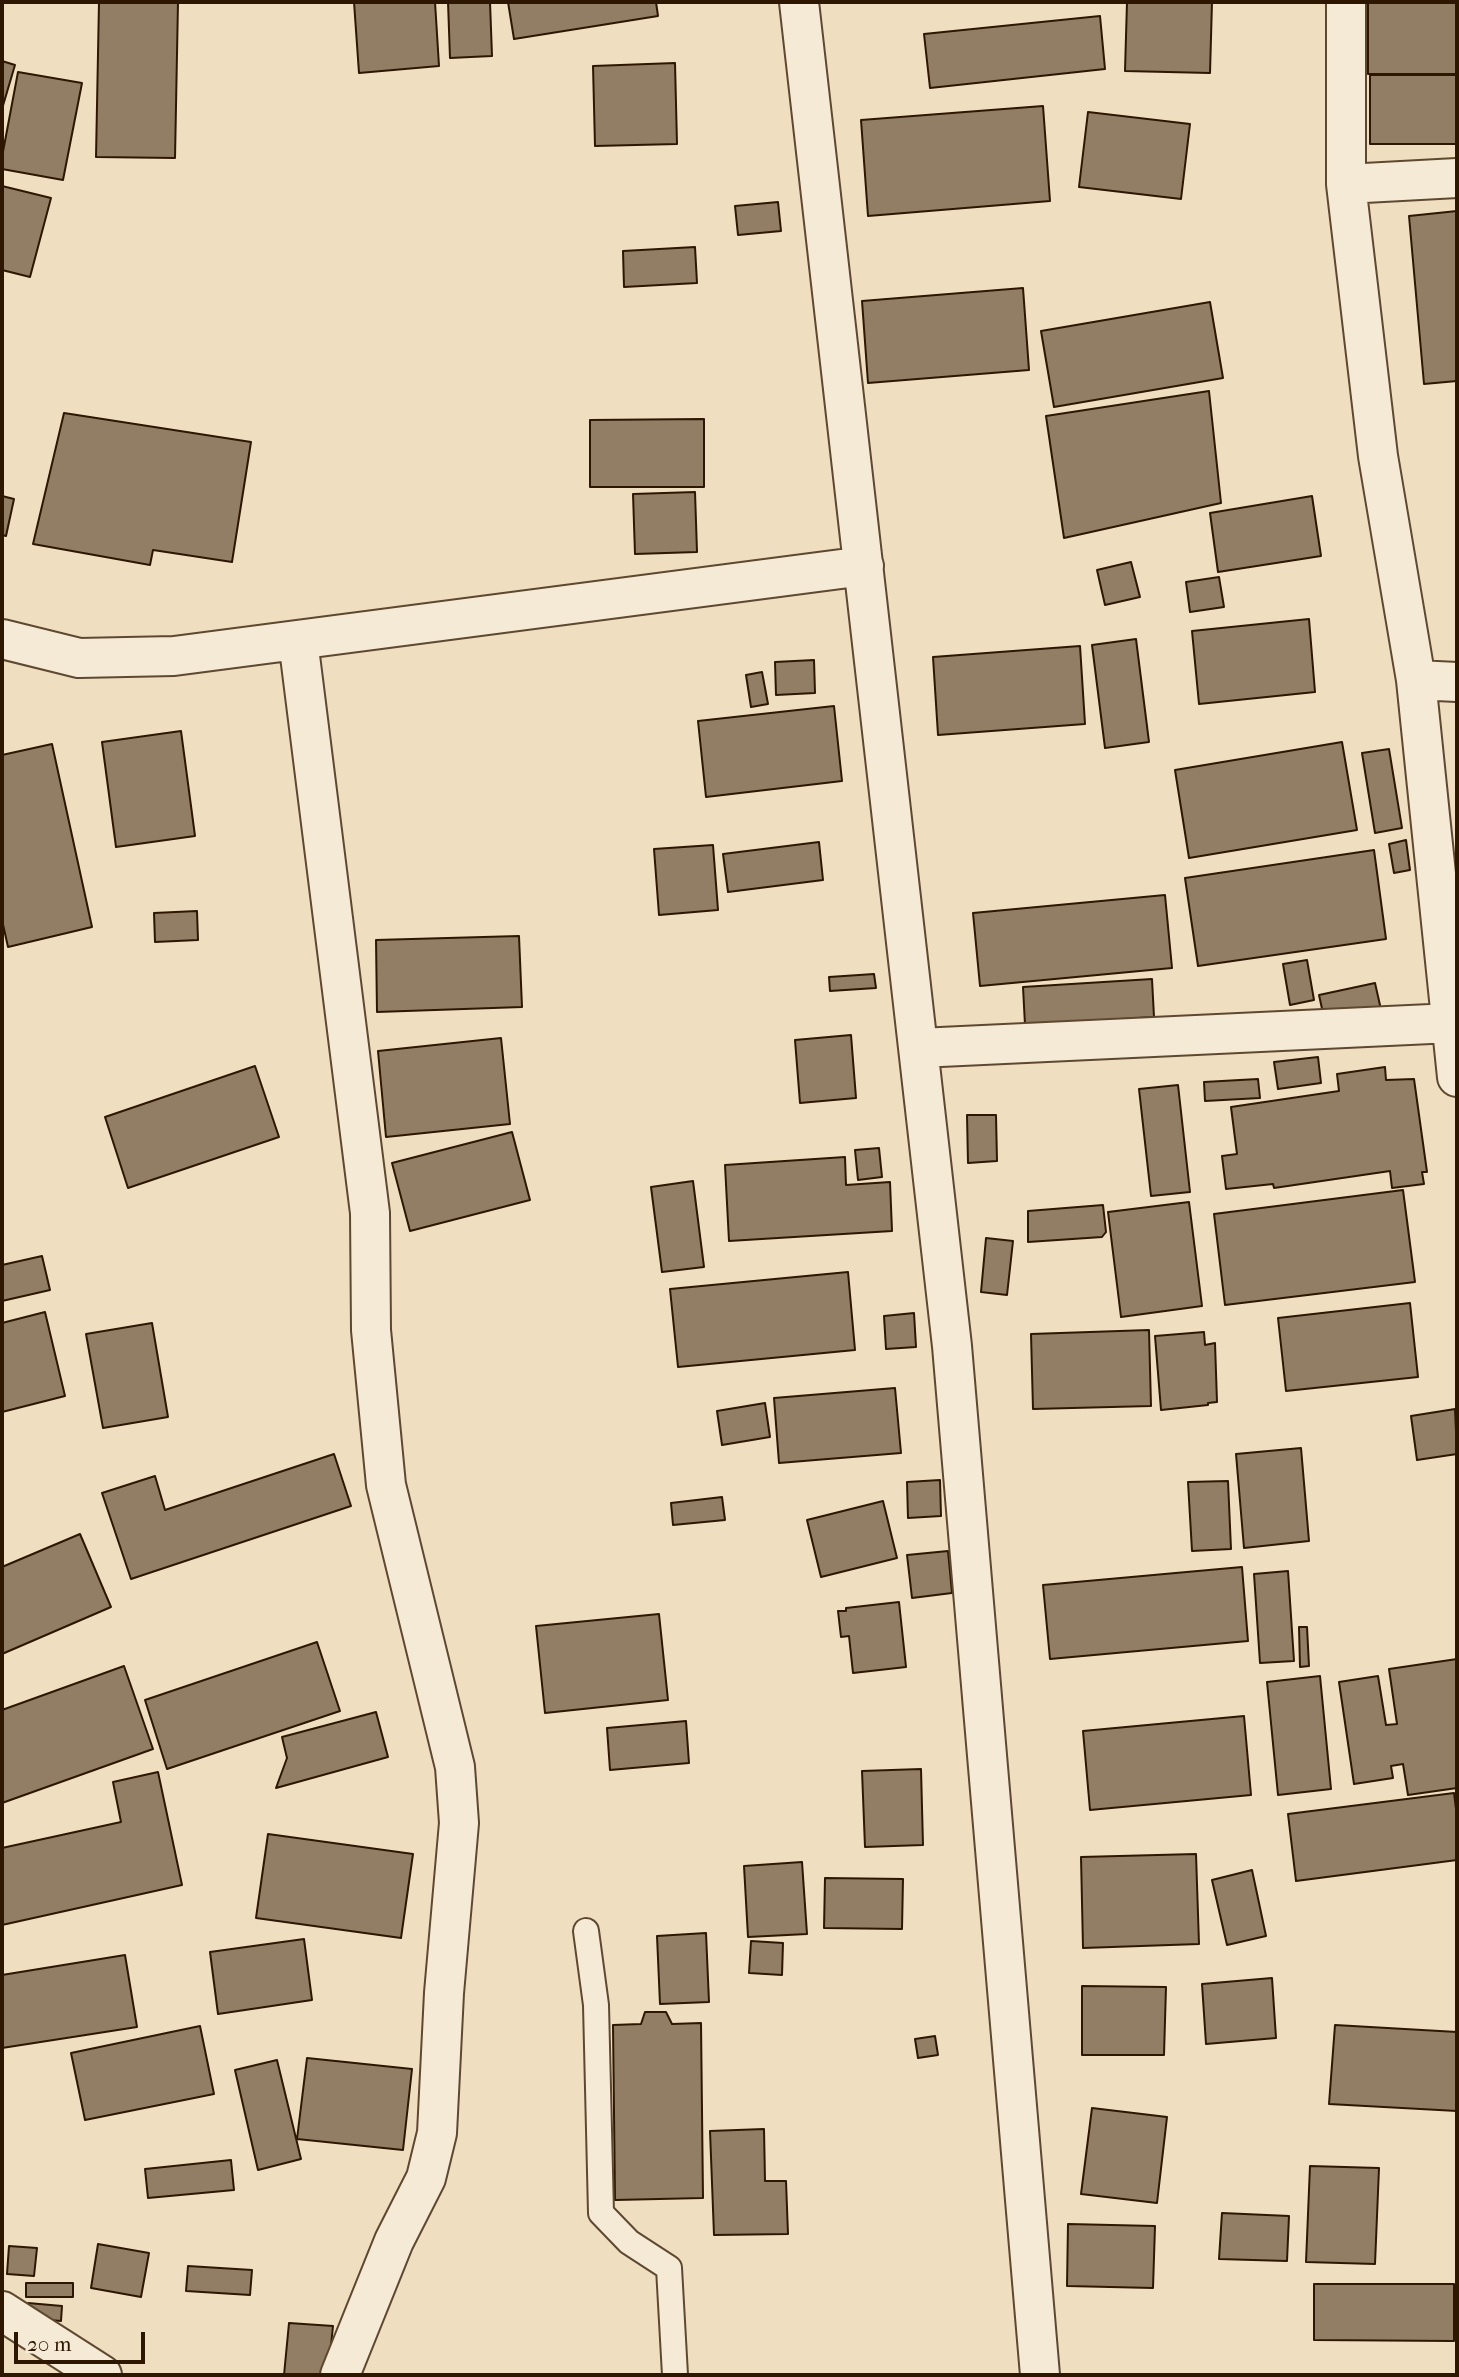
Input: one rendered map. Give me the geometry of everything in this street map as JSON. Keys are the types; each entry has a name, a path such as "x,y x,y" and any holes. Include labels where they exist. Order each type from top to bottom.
{"street":[{"path":"799,2 952,1346 1040,2375"},
{"path":"1346,2 1346,184 1378,456 1416,680 1457,1077"},
{"path":"1346,184 1457,178"},
{"path":"2,639 79,658 174,656 864,566"},
{"path":"298,640 370,1213 371,1330 386,1485 455,1767 459,1823 444,1993 437,2133 426,2178 394,2241 340,2375"},
{"path":"1416,680 1457,682"},
{"path":"919,1048 1452,1023"},
{"path":"2,2311 102,2375"}],"lane":[{"path":"586,1931 596,2005 601,2213 629,2242 669,2268 674,2375"}],"building":[{"path":"99,2 178,2 175,158 96,157"},
{"path":"354,2 435,2 439,66 359,73"},
{"path":"448,2 490,2 492,56 450,58"},
{"path":"508,2 656,2 658,16 514,39"},
{"path":"1127,2 1212,2 1210,73 1125,71"},
{"path":"1368,2 1457,2 1457,74 1368,74"},
{"path":"1100,16 1105,69 930,88 924,34"},
{"path":"2,61 15,65 2,109"},
{"path":"675,63 677,144 595,146 593,66"},
{"path":"18,72 82,83 63,180 2,169"},
{"path":"1370,75 1457,75 1457,144 1370,144"},
{"path":"1043,106 1050,201 868,216 861,120"},
{"path":"1088,112 1190,124 1181,199 1079,187"},
{"path":"2,186 51,198 30,277 2,270"},
{"path":"778,202 781,231 738,235 735,206"},
{"path":"1457,211 1457,381 1424,384 1409,216"},
{"path":"695,247 697,283 624,287 623,251"},
{"path":"1023,288 1029,370 868,383 862,301"},
{"path":"1210,302 1223,378 1054,407 1041,331"},
{"path":"1209,391 1221,503 1064,538 1046,416"},
{"path":"64,413 251,442 232,562 153,550 150,565 33,544"},
{"path":"704,419 704,487 590,487 590,420"},
{"path":"695,492 697,552 635,554 633,494"},
{"path":"2,496 14,499 6,536 2,535"},
{"path":"1312,496 1321,556 1218,572 1210,513"},
{"path":"1131,562 1140,597 1105,605 1097,570"},
{"path":"1219,577 1224,607 1190,612 1186,582"},
{"path":"1309,619 1315,692 1199,704 1192,631"},
{"path":"1136,639 1149,742 1105,748 1092,645"},
{"path":"1080,646 1085,724 938,735 933,657"},
{"path":"814,660 815,693 776,695 775,662"},
{"path":"762,672 768,704 751,707 746,675"},
{"path":"834,706 842,781 706,797 698,721"},
{"path":"181,731 195,836 116,847 102,742"},
{"path":"1342,742 1357,830 1189,858 1175,770"},
{"path":"52,744 92,927 8,947 2,920 2,755"},
{"path":"1389,749 1402,828 1375,833 1362,753"},
{"path":"1406,840 1410,870 1394,873 1389,844"},
{"path":"819,842 823,880 728,892 723,854"},
{"path":"713,845 718,910 659,915 654,849"},
{"path":"1374,850 1386,939 1198,966 1185,878"},
{"path":"1165,895 1172,968 980,986 973,913"},
{"path":"197,911 198,940 155,942 154,913"},
{"path":"519,936 522,1007 377,1012 376,940"},
{"path":"1307,960 1314,1000 1290,1005 1283,964"},
{"path":"874,974 876,988 830,991 829,977"},
{"path":"1152,979 1154,1017 1025,1025 1023,987"},
{"path":"1375,983 1382,1014 1326,1027 1319,995"},
{"path":"851,1035 856,1098 800,1103 795,1040"},
{"path":"501,1038 510,1124 386,1137 378,1051"},
{"path":"1318,1057 1321,1083 1278,1089 1274,1062"},
{"path":"255,1066 279,1137 128,1188 105,1117"},
{"path":"1385,1067 1386,1080 1414,1079 1427,1172 1422,1172 1424,1184 1392,1188 1390,1171 1274,1188 1273,1184 1226,1189 1222,1156 1237,1154 1231,1107 1339,1091 1337,1074"},
{"path":"1258,1079 1260,1098 1205,1101 1204,1082"},
{"path":"1178,1085 1190,1192 1151,1196 1139,1089"},
{"path":"967,1115 996,1115 997,1161 968,1163"},
{"path":"512,1132 530,1200 410,1231 392,1163"},
{"path":"879,1148 882,1177 858,1180 855,1150"},
{"path":"845,1157 846,1185 890,1182 892,1231 729,1241 725,1165"},
{"path":"693,1181 704,1267 662,1272 651,1187"},
{"path":"1403,1190 1415,1282 1225,1305 1214,1214"},
{"path":"1189,1202 1202,1306 1121,1317 1108,1212"},
{"path":"1103,1205 1106,1232 1102,1237 1028,1242 1028,1211"},
{"path":"986,1238 1013,1241 1007,1295 981,1292"},
{"path":"42,1256 50,1290 2,1301 2,1265"},
{"path":"848,1272 855,1350 678,1367 670,1289"},
{"path":"1410,1303 1418,1377 1286,1391 1278,1318"},
{"path":"45,1312 65,1396 2,1412 2,1323"},
{"path":"914,1313 916,1347 886,1349 884,1316"},
{"path":"152,1323 168,1417 103,1428 86,1334"},
{"path":"1149,1330 1151,1406 1033,1409 1031,1334"},
{"path":"1204,1332 1205,1345 1215,1343 1217,1402 1161,1410 1155,1336"},
{"path":"895,1388 901,1453 779,1463 774,1398"},
{"path":"765,1403 770,1437 722,1445 717,1411"},
{"path":"1455,1409 1457,1454 1417,1460 1411,1416"},
{"path":"1301,1448 1309,1541 1244,1548 1236,1454"},
{"path":"334,1454 351,1506 131,1579 102,1493 155,1476 165,1510"},
{"path":"940,1480 941,1516 908,1518 907,1482"},
{"path":"1228,1481 1231,1549 1192,1551 1188,1482"},
{"path":"722,1497 725,1520 673,1525 671,1503"},
{"path":"883,1501 897,1558 821,1577 807,1520"},
{"path":"80,1534 111,1607 2,1654 2,1567"},
{"path":"948,1551 952,1593 912,1598 907,1555"},
{"path":"1242,1567 1248,1641 1050,1659 1043,1585"},
{"path":"1288,1571 1294,1661 1260,1663 1254,1574"},
{"path":"899,1602 906,1667 853,1673 849,1636 841,1637 838,1611"},
{"path":"659,1614 668,1700 545,1713 536,1626"},
{"path":"1299,1627 1307,1627 1309,1666 1300,1667"},
{"path":"317,1642 340,1711 167,1769 145,1700"},
{"path":"1457,1659 1457,1788 1408,1795 1403,1764 1391,1766 1393,1778 1354,1784 1339,1682 1378,1676 1386,1725 1397,1724 1389,1669"},
{"path":"124,1666 153,1749 2,1803 2,1710"},
{"path":"1320,1676 1331,1789 1278,1795 1267,1682"},
{"path":"376,1712 388,1757 276,1788 287,1758 282,1737"},
{"path":"1244,1716 1251,1795 1090,1810 1083,1731"},
{"path":"686,1721 689,1763 610,1770 607,1728"},
{"path":"921,1769 923,1845 865,1847 862,1771"},
{"path":"158,1772 182,1885 2,1925 2,1848 121,1822 113,1782"},
{"path":"1454,1793 1457,1860 1296,1881 1288,1814"},
{"path":"268,1834 413,1854 401,1938 256,1918"},
{"path":"1196,1854 1199,1944 1083,1948 1081,1857"},
{"path":"802,1862 807,1934 748,1937 744,1866"},
{"path":"1252,1870 1266,1936 1227,1945 1212,1880"},
{"path":"825,1878 903,1879 902,1929 824,1928"},
{"path":"706,1933 709,2002 660,2004 657,1936"},
{"path":"304,1939 312,2000 218,2014 210,1952"},
{"path":"751,1941 783,1943 782,1975 749,1973"},
{"path":"125,1955 137,2027 2,2048 2,1975"},
{"path":"1272,1978 1276,2038 1206,2044 1202,1984"},
{"path":"1082,1986 1166,1987 1164,2055 1082,2055"},
{"path":"645,2012 666,2012 672,2024 701,2023 703,2198 615,2200 613,2025 641,2024"},
{"path":"1335,2025 1457,2032 1457,2111 1329,2104"},
{"path":"200,2026 214,2094 85,2120 71,2053"},
{"path":"935,2036 938,2055 918,2058 915,2039"},
{"path":"307,2058 412,2069 403,2150 297,2139"},
{"path":"277,2060 301,2159 258,2170 235,2070"},
{"path":"1092,2108 1167,2117 1157,2203 1081,2194"},
{"path":"764,2129 765,2181 786,2181 788,2234 714,2235 710,2131"},
{"path":"231,2160 234,2190 148,2198 145,2169"},
{"path":"1310,2166 1379,2168 1375,2264 1306,2262"},
{"path":"1222,2213 1289,2216 1287,2261 1219,2259"},
{"path":"1068,2224 1155,2226 1153,2288 1067,2286"},
{"path":"98,2244 149,2253 141,2297 91,2288"},
{"path":"9,2246 37,2248 34,2276 7,2274"},
{"path":"188,2266 252,2270 250,2295 186,2291"},
{"path":"26,2283 73,2283 73,2297 26,2297"},
{"path":"1314,2284 1454,2284 1454,2341 1314,2340"},
{"path":"28,2303 62,2306 61,2321 26,2318"},
{"path":"289,2323 333,2326 328,2375 284,2375"}]}
